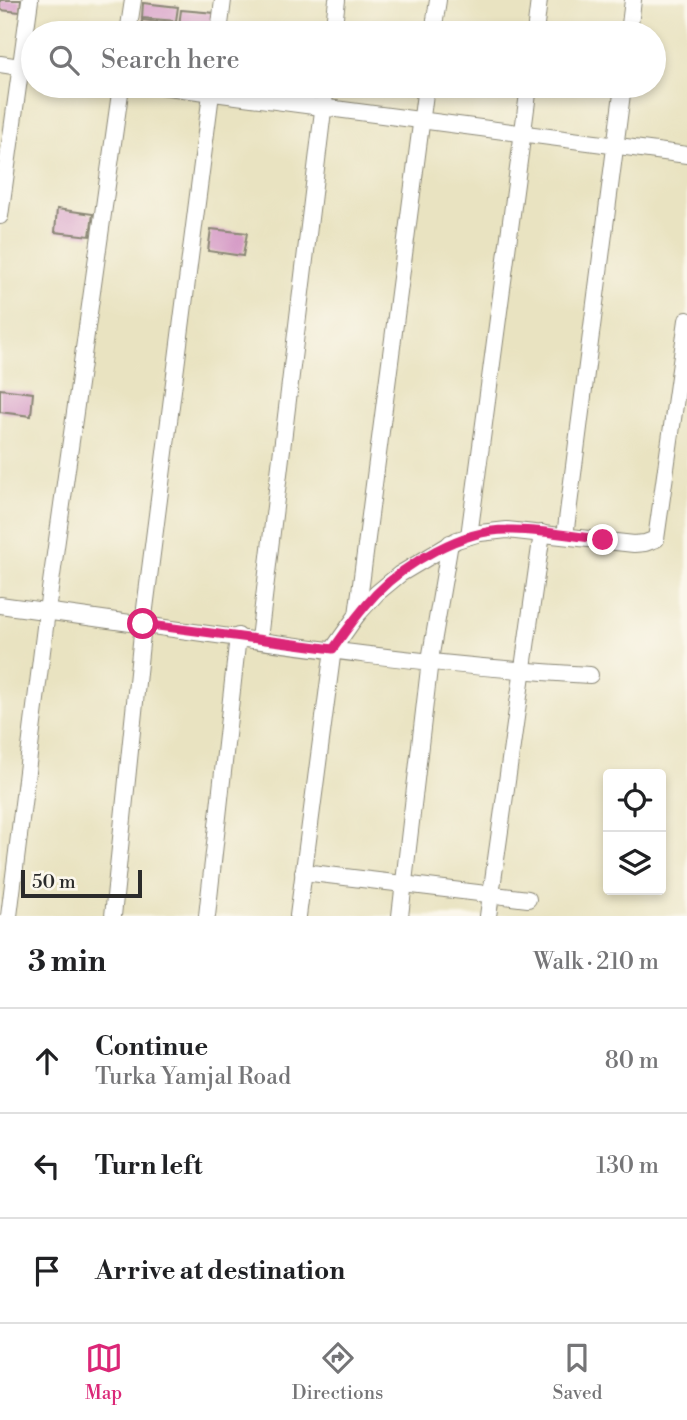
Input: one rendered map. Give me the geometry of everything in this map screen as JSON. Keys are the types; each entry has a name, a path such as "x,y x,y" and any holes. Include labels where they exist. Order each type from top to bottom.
{"street":[{"path":"29,21 30,0"},
{"path":"130,21 133,0"},
{"path":"220,21 223,0"},
{"path":"334,21 337,0"},
{"path":"435,21 438,0"},
{"path":"536,21 539,0"},
{"path":"630,21 633,0"},
{"path":"0,64 21,67"},
{"path":"0,216 22,98"},
{"path":"9,916 47,611 119,98"},
{"path":"113,916 143,624 210,98"},
{"path":"267,98 687,155"},
{"path":"259,639 324,98"},
{"path":"357,615 424,98"},
{"path":"469,536 528,98"},
{"path":"565,536 622,98"},
{"path":"298,916 333,649 357,615 400,573 450,543 469,536 507,530 634,544 656,539 687,320"},
{"path":"488,916 542,533"},
{"path":"400,916 430,660 450,543"},
{"path":"0,605 333,649 521,671 590,675"},
{"path":"207,916 238,636"},
{"path":"303,872 528,899"}],"building":[{"path":"0,0 21,0 20,12 0,10"},
{"path":"143,3 178,7 176,21 142,18"},
{"path":"181,10 215,13 214,21 180,21"},
{"path":"57,209 93,214 90,236 55,232"},
{"path":"211,229 247,233 243,256 208,251"},
{"path":"0,389 33,393 31,416 0,412"}],"route":[{"path":"143,624 333,649 357,615 377,593 400,573 457,540 480,533 507,530 603,540"}]}
